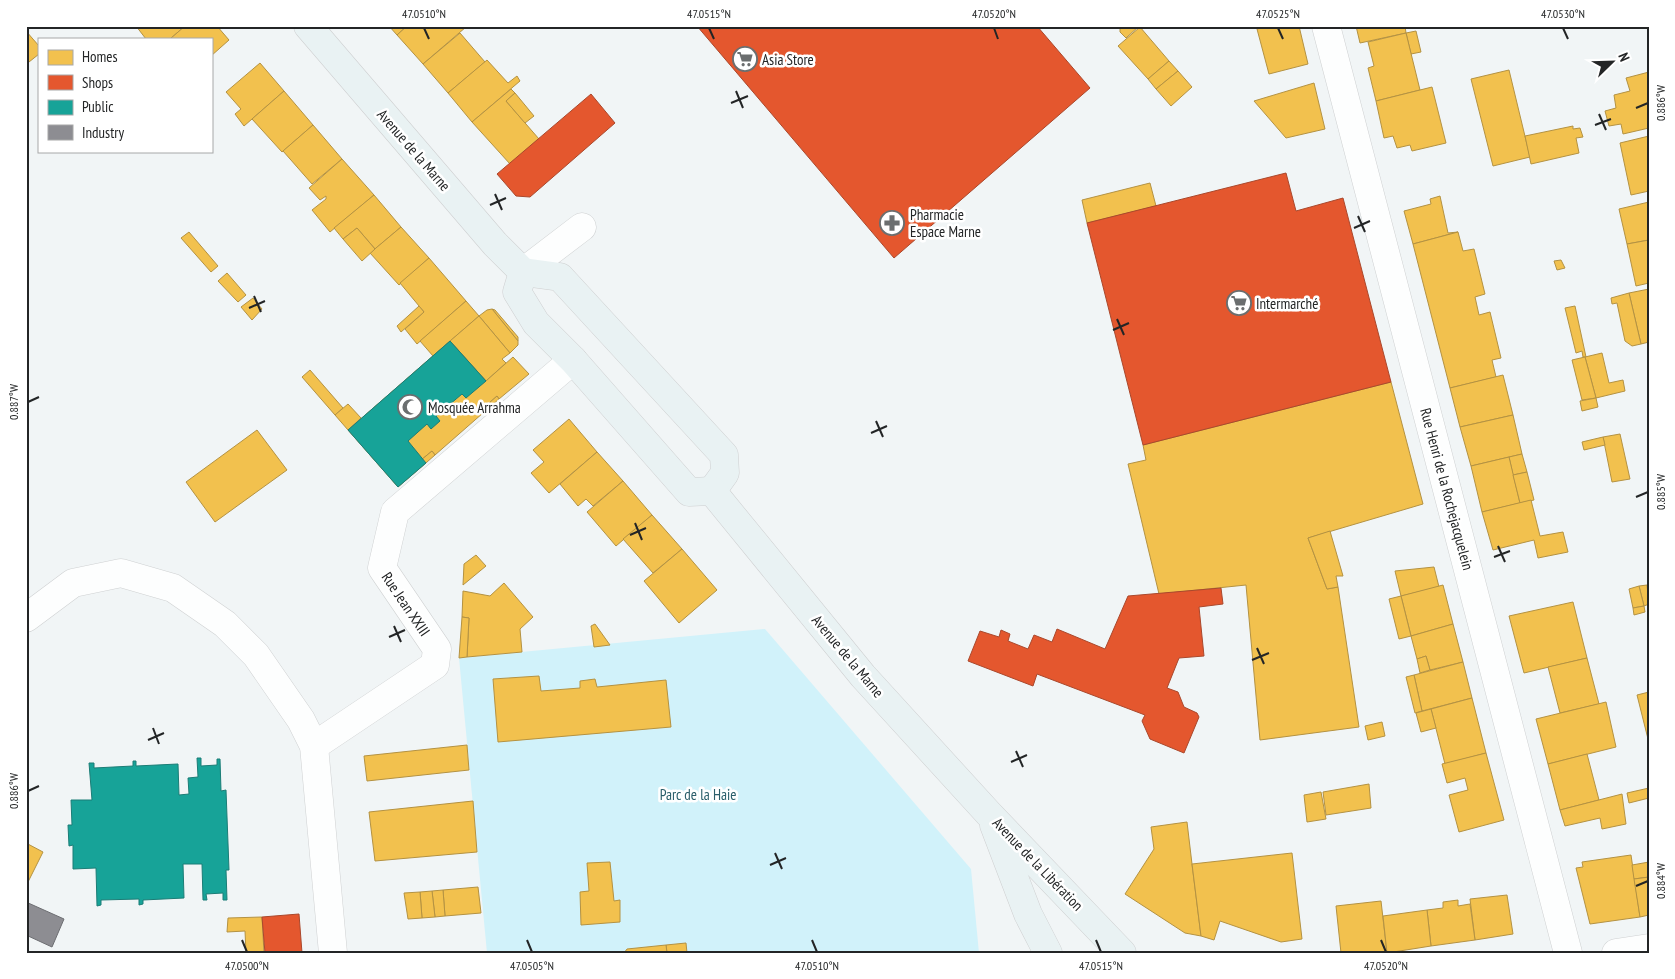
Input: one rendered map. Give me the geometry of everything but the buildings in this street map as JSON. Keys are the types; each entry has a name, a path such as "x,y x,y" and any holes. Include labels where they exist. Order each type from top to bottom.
{"main road":[{"name":"Avenue de la Marne","path":"308,26 495,244 523,272"},
{"path":"523,272 560,277 724,455 725,473 712,492 689,492 573,360 536,323 517,292 523,272"},
{"name":"Avenue de la Marne","path":"712,492 863,676 989,814"},
{"name":"Avenue de la Libération","path":"989,814 1044,950"},
{"name":"Avenue de la Libération","path":"989,814 1122,953"}],"street":[{"name":"Rue Henri de la Rochejacquelein","path":"1326,26 1568,953"},
{"path":"523,272 582,227"},
{"name":"Rue Jean XXIII","path":"314,746 435,665 437,649 382,568 395,512 573,360"},
{"path":"26,618 73,583 121,573 174,588 224,624 256,655 302,720 314,746 333,953"},
{"path":"1616,953 1649,948"}],"green space":[{"name":"Parc de la Haie","path":"765,629 971,869 979,953 487,953 459,658"}],"place":[{"name":"Asia Store","path":"745,59"},
{"name":"Pharmacie Espace Marne","path":"892,223"},
{"name":"Intermarché","path":"1239,303"},
{"name":"Mosquée Arrahma","path":"410,407"}]}
